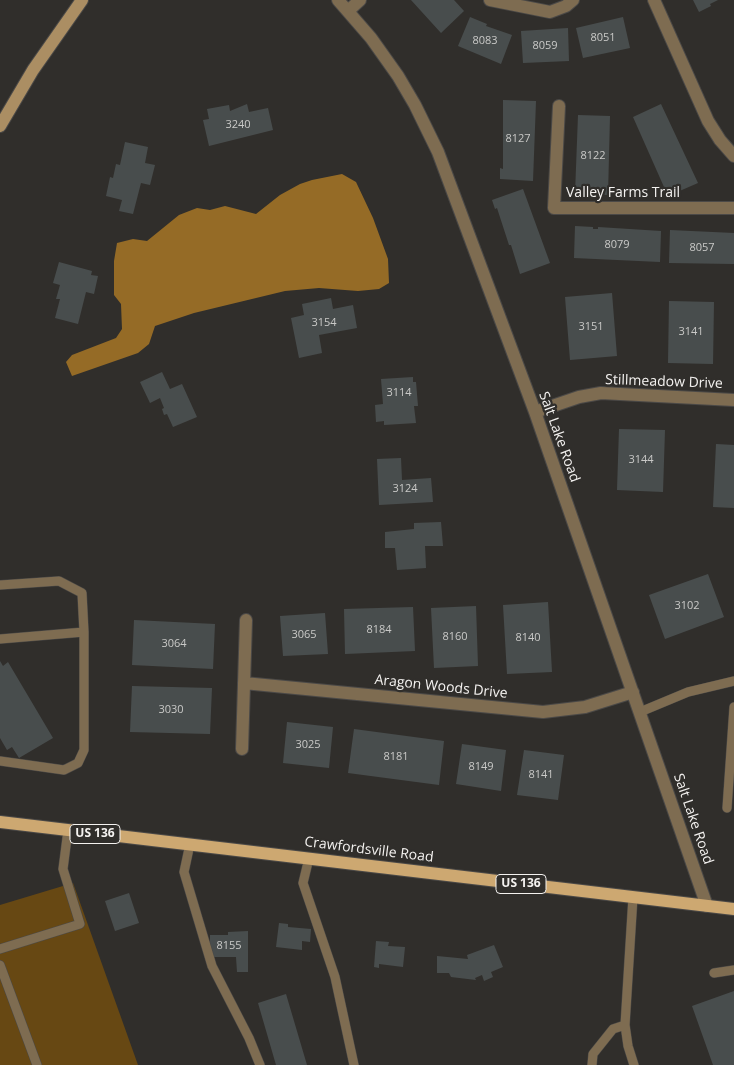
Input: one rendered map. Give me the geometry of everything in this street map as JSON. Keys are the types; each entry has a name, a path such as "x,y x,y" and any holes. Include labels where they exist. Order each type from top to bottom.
{"main road":[{"path":"0,126 33,70 82,0"},
{"name":"Crawfordsville Road","path":"0,822 734,909"}],"street":[{"name":"Salt Lake Road","path":"338,0 379,49 398,76 431,136 535,412 707,906"},
{"path":"348,11 360,0"},
{"path":"490,0 550,12 566,6 573,0"},
{"path":"654,0 708,122 734,156"},
{"name":"Valley Farms Trail","path":"559,106 554,208 734,208"},
{"name":"Stillmeadow Drive","path":"535,412 579,397 601,393 734,400"},
{"path":"242,749 246,620"},
{"name":"Aragon Woods Drive","path":"244,683 544,712 585,707 633,692"}],"lane":[{"path":"0,585 59,580 82,593 84,632 84,750 78,763 64,770 0,761"},
{"path":"0,638 84,632"},
{"path":"640,712 688,692 734,681"},
{"path":"727,808 734,707"},
{"path":"0,949 80,924 63,869 68,830"},
{"path":"190,844 184,872 212,966 249,1038 260,1065"},
{"path":"309,858 303,883 335,977 354,1065"},
{"path":"633,897 625,1026 628,1046 634,1065"},
{"path":"0,965 37,1065"},
{"path":"714,974 734,970"},
{"path":"592,1065 593,1054 613,1029 625,1026"}],"shaded area":[{"path":"342,174 356,182 373,218 388,259 389,283 379,289 358,291 319,288 285,291 194,313 155,326 149,344 138,353 72,376 66,362 72,355 116,338 122,329 121,304 114,295 114,261 117,243 133,239 147,241 179,215 197,208 210,210 225,206 256,214 280,195 300,184"},
{"path":"73,883 138,1065 0,1065 0,905"}],"building":[{"path":"411,0 454,0 464,11 441,33"},
{"path":"693,0 718,0 699,12"},
{"path":"470,17 487,24 486,26 512,35 501,64 458,46"},
{"path":"623,17 630,48 583,58 576,28"},
{"path":"568,28 569,61 523,63 521,31"},
{"path":"503,100 536,101 533,181 500,179 500,168 503,169"},
{"path":"247,104 249,112 268,108 273,130 209,146 203,120 209,119 207,109 229,105 230,111"},
{"path":"661,104 698,183 668,196 633,117"},
{"path":"578,115 610,116 608,195 575,194"},
{"path":"125,142 148,147 145,163 155,165 150,185 141,183 133,214 119,211 122,200 106,196 110,177 113,178 116,164 120,165"},
{"path":"523,189 550,263 520,274 497,208 495,209 492,200"},
{"path":"575,226 593,227 593,229 598,229 598,227 661,231 660,262 574,258"},
{"path":"670,230 734,233 734,264 669,263"},
{"path":"59,262 92,271 91,275 98,276 94,294 86,292 78,324 55,318 60,299 56,299 60,285 53,283"},
{"path":"612,293 617,356 570,360 565,297"},
{"path":"331,298 333,309 353,305 357,328 319,335 322,353 299,358 291,318 304,315 302,304"},
{"path":"669,301 714,302 713,364 668,363"},
{"path":"162,372 170,389 182,384 197,417 173,427 167,414 164,415 162,409 164,408 160,398 150,403 140,382"},
{"path":"413,377 413,382 416,382 418,406 414,406 416,423 384,425 384,421 376,422 375,405 383,404 381,379"},
{"path":"619,429 665,430 663,492 617,490"},
{"path":"716,444 734,445 734,508 713,507"},
{"path":"401,458 402,480 431,478 433,502 379,505 377,459"},
{"path":"441,522 443,546 425,546 426,568 397,570 395,548 385,548 385,532 414,529 414,523"},
{"path":"708,574 724,617 665,639 649,595"},
{"path":"548,602 552,672 507,674 503,605"},
{"path":"476,606 478,666 434,668 431,608"},
{"path":"413,607 415,651 345,654 344,609"},
{"path":"325,613 328,654 283,656 280,616"},
{"path":"134,620 215,624 213,669 132,665"},
{"path":"0,661 3,666 8,662 53,738 19,758 12,747 7,750 0,738"},
{"path":"132,686 212,688 210,734 130,732"},
{"path":"287,722 333,727 329,768 283,763"},
{"path":"354,729 444,741 439,785 348,773"},
{"path":"462,744 506,750 501,791 456,784"},
{"path":"524,750 564,755 558,800 517,795"},
{"path":"129,893 139,923 115,931 105,901"},
{"path":"279,923 288,924 288,927 311,929 310,942 302,941 302,950 276,947"},
{"path":"248,931 248,972 237,972 236,957 210,957 210,935 228,935 228,932"},
{"path":"376,941 389,942 388,946 405,947 403,967 379,964 379,968 374,967"},
{"path":"494,945 503,967 491,972 493,977 484,981 482,975 475,978 476,980 451,977 449,973 437,973 437,956 468,959 467,955"},
{"path":"734,991 734,1065 713,1065 692,1006"},
{"path":"286,994 307,1065 276,1065 258,1003"}]}
